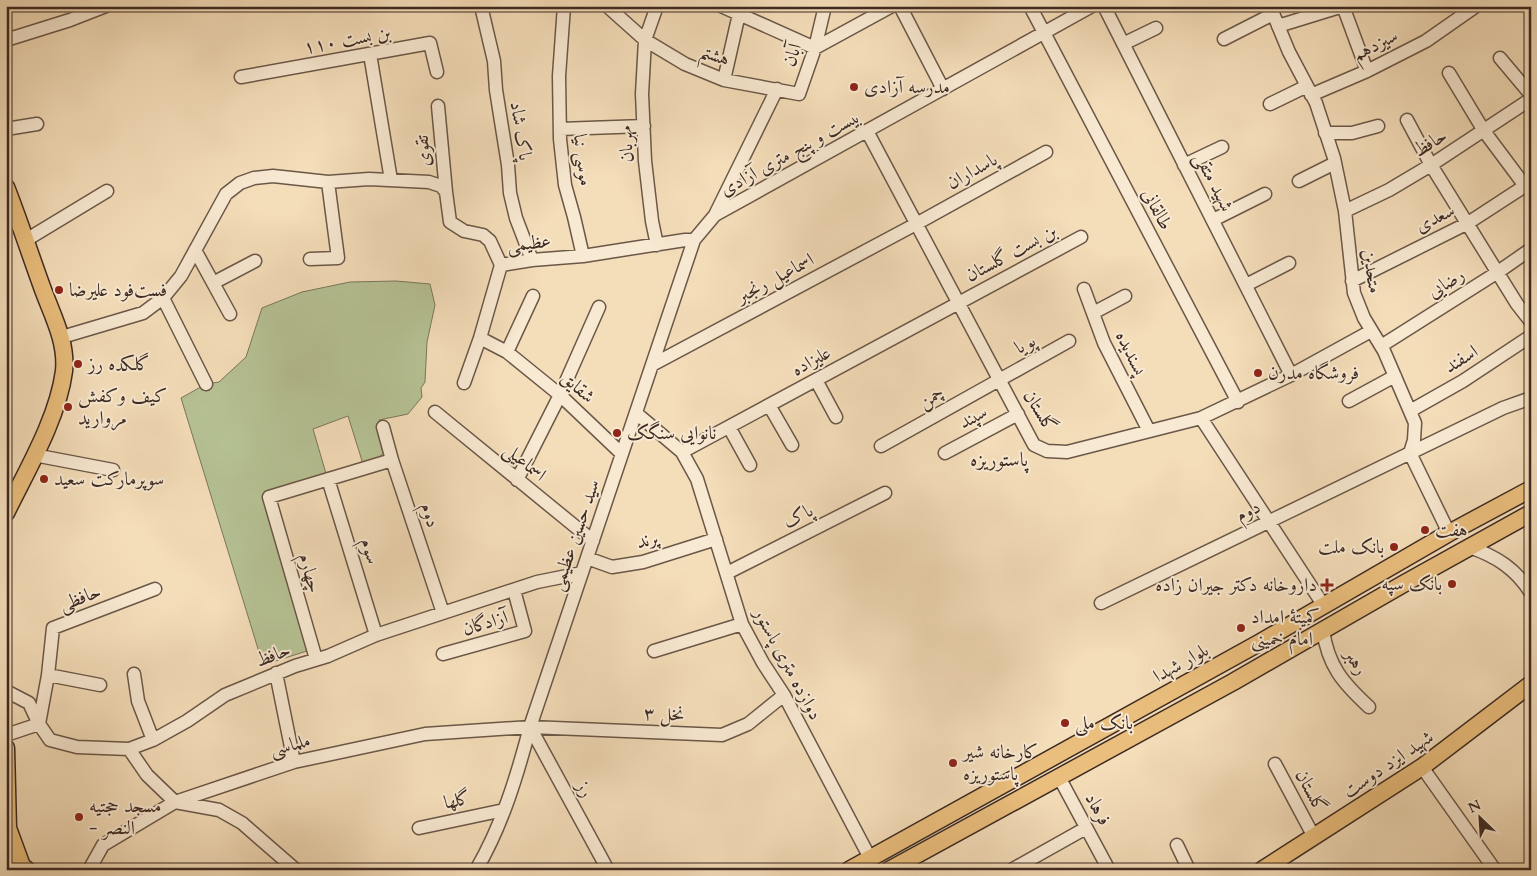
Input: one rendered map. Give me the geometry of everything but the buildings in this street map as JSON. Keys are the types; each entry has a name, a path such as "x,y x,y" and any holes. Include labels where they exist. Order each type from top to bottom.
{"main road":[{"path":"6,187 42,288 62,337 64,370 58,400 6,512"},
{"name":"بلوار شهدا","path":"849,870 1259,643 1449,533 1531,489"},
{"path":"889,870 1233,682 1531,513"},
{"path":"1259,643 1257,649 1259,655 1264,660 1270,660"},
{"path":"1222,663 1228,662 1234,665 1237,670 1237,676 1233,682"},
{"name":"شهید ایزد دوست","path":"1262,870 1282,864 1314,837 1422,767 1531,684"},
{"path":"6,748 7,828 22,866 27,870"}],"street":[{"path":"6,40 70,20 106,6"},
{"name":"پاک شاد","path":"481,6 494,61 496,90 508,165 510,193 516,218 532,260"},
{"name":"موسی نیا","path":"564,6 559,76 560,128 565,185 583,256"},
{"name":"هشتم","path":"607,6 646,40 685,64 724,80 777,89"},
{"name":"مهربان","path":"657,6 646,40 642,94 646,170 657,245"},
{"path":"721,6 815,48 892,6"},
{"name":"آبان","path":"777,89 799,94 815,48 825,6"},
{"path":"900,6 944,89"},
{"name":"طالقانی","path":"1030,6 1238,402"},
{"name":"بیست و پنج متری آزادی","path":"715,215 1092,6"},
{"name":"شهید متقی","path":"1104,6 1291,375"},
{"path":"1224,39 1273,15 1343,6 1367,71"},
{"name":"سیزدهم","path":"1270,104 1367,71 1426,41 1476,6"},
{"path":"724,80 739,14"},
{"name":"متحدین","path":"1273,15 1289,52 1316,103 1326,133 1335,163 1345,211 1354,293 1364,318 1381,346 1415,423 1414,440 1410,453"},
{"path":"1123,44 1156,28"},
{"name":"بن بست ۱۱۰","path":"241,77 430,43 437,72"},
{"path":"370,54 391,180"},
{"path":"1500,58 1531,97"},
{"path":"1449,73 1484,131 1528,184"},
{"path":"715,215 777,89"},
{"name":"حافظ","path":"1345,211 1389,190 1431,165 1484,131 1531,97"},
{"name":"تقوی","path":"438,106 446,192"},
{"path":"1407,120 1431,165 1531,322"},
{"path":"6,129 38,124"},
{"path":"560,128 644,126"},
{"path":"1326,133 1352,133 1378,126"},
{"name":"گلستان","path":"867,131 1034,445 1047,451 1067,452 1201,418 1238,402 1372,331"},
{"path":"1184,165 1222,147"},
{"name":"پاسداران","path":"916,224 1046,152"},
{"path":"1299,181 1335,163"},
{"path":"62,337 143,314 163,298 181,276 226,194 240,183 254,178 273,176 328,182 369,179 429,182 441,186 446,192"},
{"path":"310,260 338,258 328,182"},
{"name":"سعدی","path":"1352,282 1468,223 1528,184"},
{"path":"26,240 107,191"},
{"name":"عظیمی","path":"446,192 450,222 464,231 483,235 490,241 500,266 532,260 583,256 694,240"},
{"path":"1212,220 1266,194"},
{"name":"سید حسین عظیمی","path":"476,870 504,810 518,770 530,726 694,240 715,215"},
{"name":"اسماعیل رنجبر","path":"652,365 916,224"},
{"name":"بن بست گلستان","path":"958,302 1081,237"},
{"name":"رضایی","path":"1381,346 1531,249"},
{"path":"195,250 230,314"},
{"path":"213,283 255,261"},
{"path":"1246,285 1289,263"},
{"path":"464,383 480,338 500,266"},
{"name":"پسندیده","path":"1084,289 1104,343 1149,431"},
{"path":"506,352 533,296"},
{"path":"1093,313 1125,296"},
{"path":"163,298 206,384"},
{"name":"علیزاده","path":"682,452 958,302"},
{"path":"517,480 560,395 599,307"},
{"name":"اسفند","path":"1410,411 1463,381 1531,336"},
{"name":"شقایق","path":"480,338 506,352 560,395 622,454"},
{"name":"پویا","path":"1000,380 1069,341"},
{"path":"1349,401 1395,376"},
{"path":"816,380 836,417"},
{"name":"چمن","path":"881,446 1000,380"},
{"name":"دوم","path":"1101,603 1504,408 1531,398"},
{"path":"769,405 792,445"},
{"name":"اسماعیلی","path":"434,412 593,541"},
{"name":"دوازده متری پاستور","path":"636,414 682,452 697,479 742,624 763,663 784,696 870,858"},
{"name":"سپند","path":"945,453 1018,414"},
{"path":"1201,418 1324,606"},
{"path":"728,427 750,464"},
{"name":"دوم","path":"383,428 443,613"},
{"path":"1410,453 1449,533"},
{"path":"34,455 113,470"},
{"path":"328,479 392,460"},
{"name":"چهارم","path":"316,659 269,496 328,479"},
{"name":"سوم","path":"328,479 376,634"},
{"name":"پاک","path":"727,573 885,493"},
{"name":"پرند","path":"587,558 612,566 643,562 716,539"},
{"path":"1469,547 1490,554 1512,570 1531,594"},
{"name":"حافظ","path":"6,691 29,703 39,724 50,740 77,747 128,749 153,740 188,721 226,695 376,634 537,582 582,573"},
{"name":"حافظی","path":"39,724 54,628 155,589"},
{"name":"آزادگان","path":"443,654 525,631 514,590"},
{"path":"654,651 742,624"},
{"name":"رهبر","path":"1323,630 1326,647 1335,671 1347,687 1369,707"},
{"path":"134,674 138,701 153,740"},
{"path":"276,674 294,762"},
{"path":"48,675 100,685"},
{"name":"نخل ۳","path":"530,726 722,735 748,724 784,696"},
{"path":"6,735 39,724"},
{"name":"ملماسی","path":"89,870 103,845 175,802 294,762 425,734 530,726"},
{"name":"رز","path":"530,726 608,870"},
{"path":"128,749 147,775 175,802 219,810 242,822 296,870"},
{"name":"گلستان","path":"1275,764 1314,837"},
{"path":"1422,767 1496,870"},
{"name":"فرهاد","path":"1059,777 1106,864"},
{"name":"گلها","path":"419,828 504,810"},
{"path":"1013,869 1086,828"},
{"path":"1177,845 1189,870"}],"green space":[{"path":"396,281 430,284 435,305 427,342 425,382 421,388 422,397 408,414 379,420 386,435 386,448 378,458 363,464 348,416 313,429 327,477 264,495 307,651 263,665 181,398 206,384 219,382 246,357 262,308 302,292 350,282"}],"place":[{"name":"مدرسه آزادی","path":"854,87"},
{"name":"فست‌فود علیرضا","path":"59,290"},
{"name":"گلکده رز","path":"78,364"},
{"name":"فروشگاه مدرن","path":"1258,373"},
{"name":"کیف و‌کفش مروارید","path":"68,407"},
{"name":"نانوایی سنگک","path":"617,433"},
{"name":"سوپرمارکت سعید","path":"44,479"},
{"name":"هفت","path":"1425,530"},
{"name":"بانک ملت","path":"1394,547"},
{"name":"بانک سپه","path":"1452,584"},
{"name":"داروخانه دکتر جیران زاده","path":"1327,585"},
{"name":"کمیتهٔ امداد امام خمینی","path":"1241,628"},
{"name":"بانک ملی","path":"1065,723"},
{"name":"کارخانه شیر پاستوریزه","path":"953,763"},
{"name":"مسجد حجتیه - النصر","path":"79,817"}],"district":[{"name":"پاستوریزه","path":"999,459"}]}
